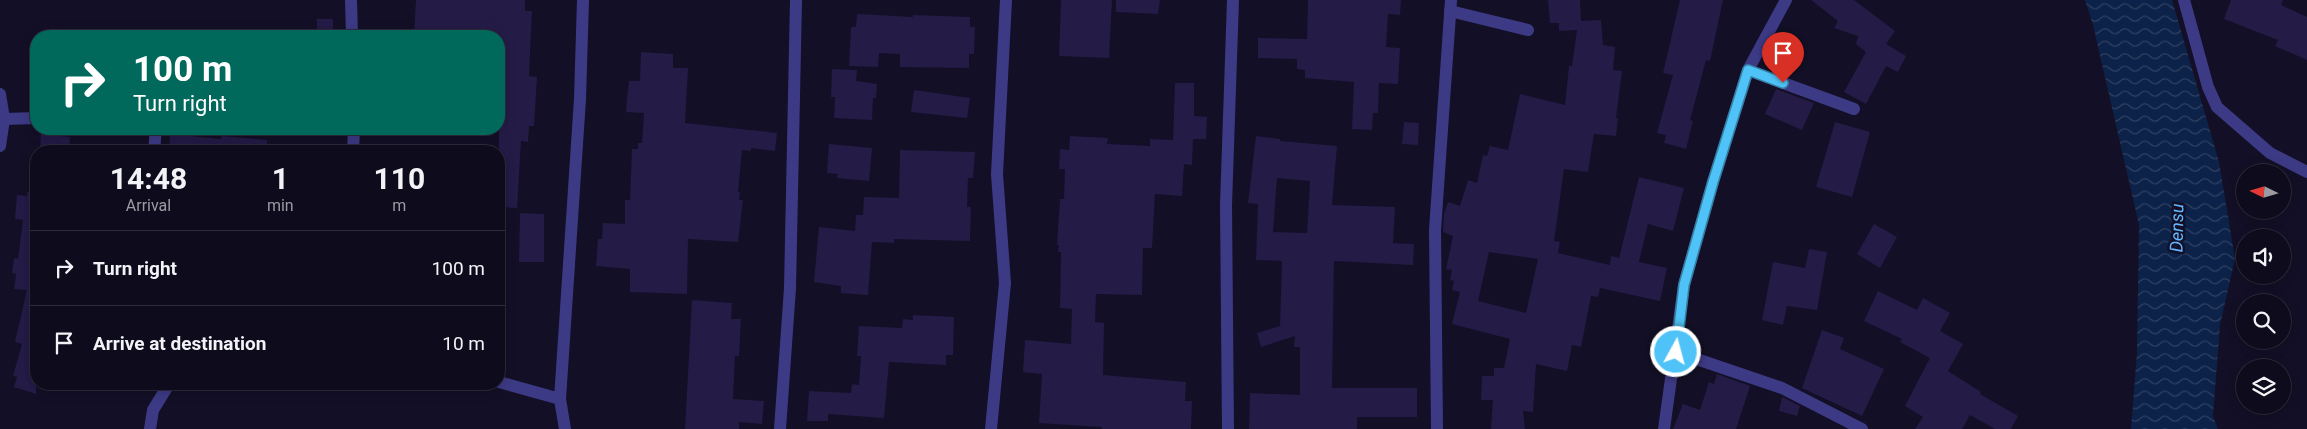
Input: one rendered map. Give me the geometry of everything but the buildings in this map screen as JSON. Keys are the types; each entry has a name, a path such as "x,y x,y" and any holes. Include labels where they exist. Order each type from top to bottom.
{"street":[{"path":"351,0 352,30"},
{"path":"565,429 560,399 580,99 582,0"},
{"path":"780,429 790,288 796,0"},
{"path":"991,429 1005,283 997,174 1006,0"},
{"path":"1228,429 1226,206 1233,0"},
{"path":"1664,429 1684,285 1713,182 1748,70 1786,0"},
{"path":"2184,0 2208,87 2217,107 2270,153 2307,172"},
{"path":"1437,429 1435,230 1451,5 1528,30"},
{"path":"1748,70 1854,108"},
{"path":"0,94 4,119 0,146"},
{"path":"4,119 30,118"},
{"path":"1676,352 1782,388 1862,429"},
{"path":"505,384 560,399"},
{"path":"150,429 153,410 165,390"}],"water":[{"name":"Densu","path":"2085,0 2172,0 2219,162 2235,259 2220,325 2213,416 2218,429 2131,429 2137,352 2139,225 2093,25"}],"route":[{"path":"1676,352 1684,285 1713,182 1748,70 1783,83"}]}
